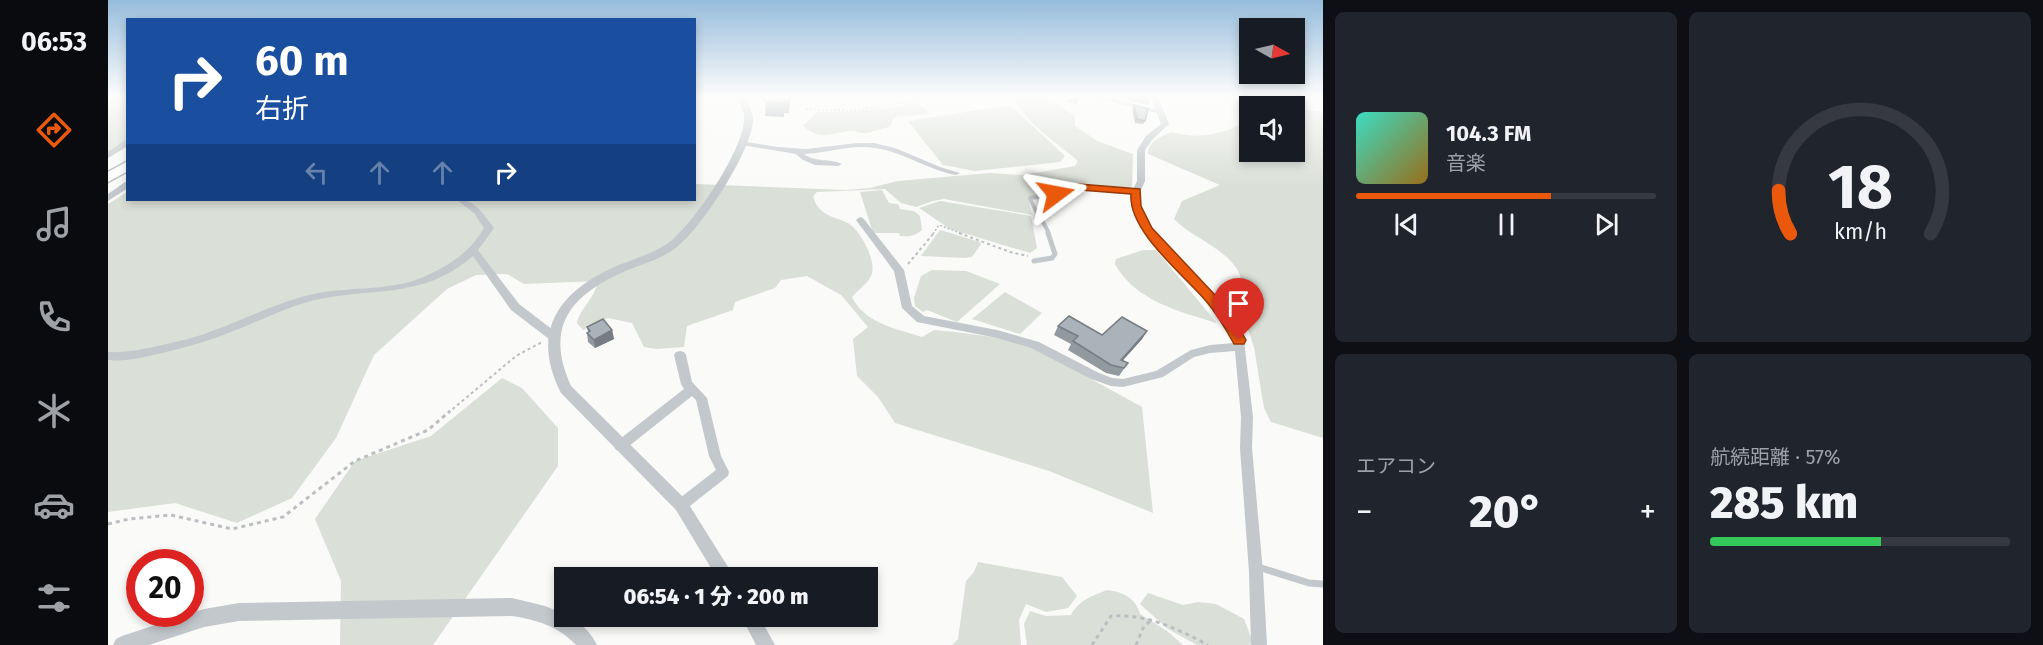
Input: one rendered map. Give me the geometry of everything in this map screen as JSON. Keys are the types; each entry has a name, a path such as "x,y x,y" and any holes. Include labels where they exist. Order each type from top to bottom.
{"highway":[{"path":"108,168 126,156"},
{"path":"108,178 126,166"}],"street":[{"path":"720,567 681,505 566,389 556,365 553,336 559,316 583,290 614,272 666,249 687,233 742,143 748,126"},
{"path":"1163,126 1149,138 1141,150 1141,181 1136,191 1135,206 1140,219 1226,317 1239,340 1247,417 1258,645"},
{"path":"108,156 126,143"},
{"path":"742,143 798,151 815,151 844,144 885,147 942,171 956,173"},
{"path":"798,151 803,159 809,161 838,164"},
{"path":"108,198 126,185"},
{"path":"108,356 118,357 143,353 193,341 220,332 276,307 305,299 327,294 384,291 411,285 437,275 474,251 489,228 477,211 462,201"},
{"path":"860,220 899,270 907,308 921,319 997,334 1035,345 1077,368 1111,382 1123,383 1159,374 1191,354 1209,349 1239,347"},
{"path":"474,251 515,307 553,336"},
{"path":"680,355 687,384 701,398 715,456 723,472 681,505"},
{"path":"620,446 692,389"},
{"path":"122,645 204,618 239,612 512,607 540,611 561,620 577,632 588,645"},
{"path":"755,627 766,645"}],"lane":[{"path":"1032,259 1052,258 1055,254 1045,223 1032,205 1030,198 1079,187 1136,191"},
{"path":"1255,566 1309,583 1323,584"}],"path":[{"path":"899,270 916,257 939,225 1032,259"},
{"path":"108,524 129,519 171,515 232,529 283,517 355,461 428,430 516,356 553,336"},
{"path":"1092,645 1111,616 1127,614 1171,625 1208,645"},
{"path":"1136,645 1144,626 1153,619"}],"shaded area":[{"path":"108,126 126,126 126,142 108,153"},
{"path":"803,126 890,126 867,133 850,131 820,135"},
{"path":"912,126 1033,126 1065,156 1060,162 975,171 943,165"},
{"path":"1036,126 1075,126 1097,141 1133,154 1132,187 1116,189 1078,183 1076,191 1068,197 1029,200 1032,215 944,199 916,207 901,203 885,189 817,192 813,196 822,211 853,227 867,247 873,270 865,284 852,297 857,306 873,319 892,328 922,337 934,330 955,332 1000,338 1040,351 1142,407 1153,513 1049,471 895,423 878,397 857,376 853,339 868,327 841,295 807,276 781,280 775,288 735,302 733,310 687,326 684,347 656,349 644,347 632,323 608,318 583,330 577,323 598,281 524,284 507,274 476,275 447,289 374,355 336,438 292,498 237,523 175,503 108,512 108,204 126,193 126,201 696,201 696,184 845,190 870,188 898,181 990,173 1023,175 1075,166 1078,161"},
{"path":"1239,126 1239,162 1305,162 1305,126 1323,126 1323,438 1271,422 1264,408 1254,347 1241,310 1241,296 1244,292 1238,271 1223,254 1189,232 1174,219 1182,201 1220,185 1148,154 1153,143 1171,132 1202,135"},
{"path":"882,190 889,203 898,204 900,209 914,211 920,216 922,230 914,235 906,236 900,236 899,233 873,233 860,192"},
{"path":"940,201 1031,216 1037,248 1030,253 950,229 919,208"},
{"path":"940,230 981,244 972,257 921,256"},
{"path":"1143,250 1156,250 1217,323 1159,303 1134,287 1115,264 1116,259"},
{"path":"932,270 966,271 1000,284 957,322 927,310 923,312 915,306 914,298 921,276"},
{"path":"1005,292 1042,313 1020,334 972,319"},
{"path":"502,378 522,388 558,428 558,466 433,645 340,645 341,581 315,519 355,461 431,436"},
{"path":"978,562 1062,577 1077,596 1068,608 1046,612 1026,604 1019,620 1021,645 952,645 958,639 966,581 974,572"},
{"path":"1107,590 1128,597 1138,608 1140,614 1167,631 1183,645 1027,645 1024,624 1030,611 1046,616 1071,615 1082,602"},
{"path":"1148,593 1183,605 1198,602 1216,604 1244,619 1252,640 1250,645 1197,645 1168,629 1140,604"}],"building":[{"path":"1069,316 1102,335 1122,317 1147,331 1121,360 1128,363 1124,368 1111,365 1073,341 1078,336 1058,326"},
{"path":"603,319 612,330 594,340 587,333 590,331 587,327"}],"route":[{"path":"1056,194 1074,187 1136,191 1135,206 1147,230 1226,317 1239,340"}]}
